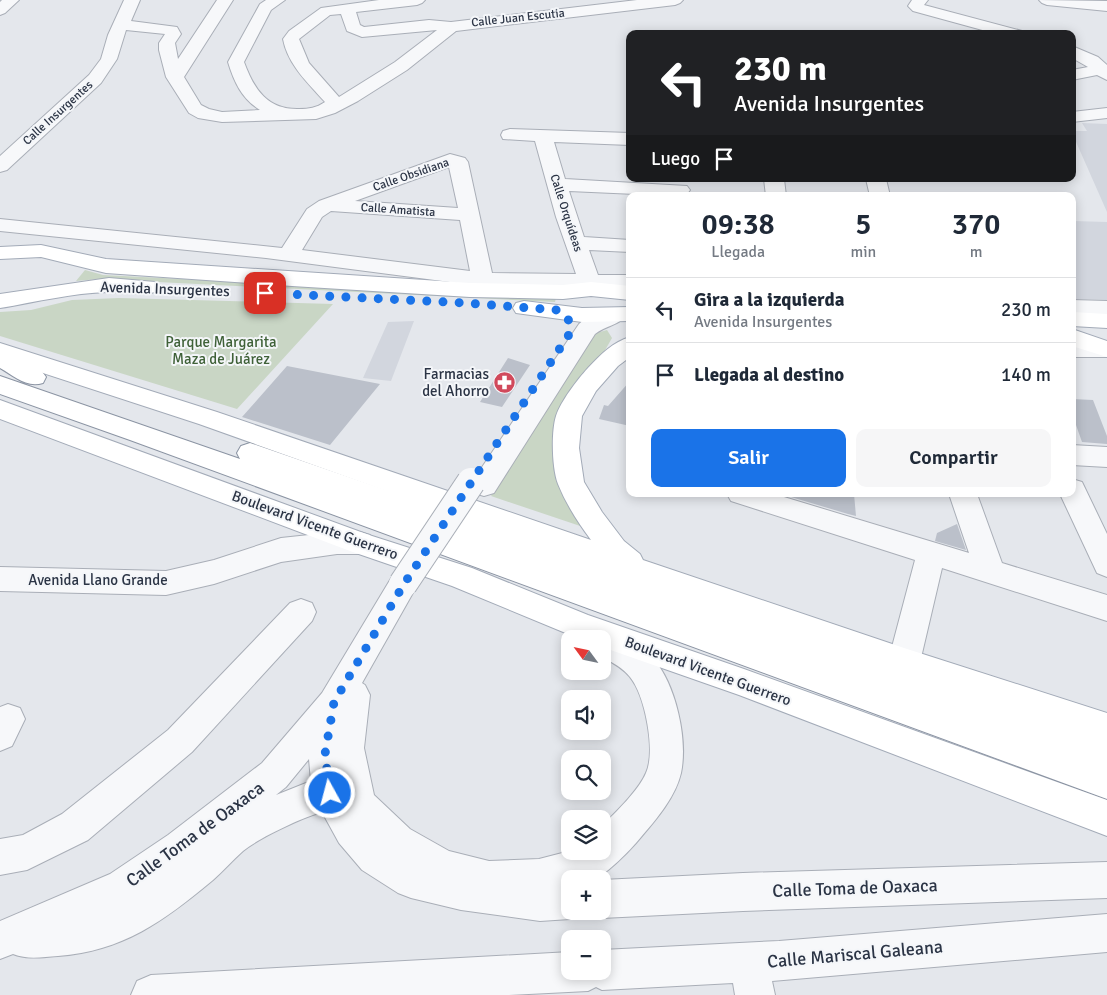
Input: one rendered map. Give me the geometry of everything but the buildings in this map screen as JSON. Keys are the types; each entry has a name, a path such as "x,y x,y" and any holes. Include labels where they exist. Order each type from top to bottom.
{"main road":[{"path":"4,253 41,251 106,266 132,268 485,285"},
{"path":"6,301 35,289 47,278 52,270 50,259 41,251"},
{"name":"Avenida Insurgentes","path":"6,301 86,287 109,285 466,303 557,310 582,315 623,314"},
{"path":"605,288 622,300 623,314 609,360"},
{"path":"1076,319 1107,321"},
{"path":"1076,336 1107,337"},
{"path":"1076,337 1107,349"},
{"path":"626,348 609,360 586,386 569,416 566,448 571,483 592,520 614,549 643,572"},
{"path":"0,351 208,418 600,555 643,572 904,662 1107,728"},
{"path":"0,357 34,377"},
{"path":"0,366 1107,756"},
{"name":"Boulevard Vicente Guerrero","path":"0,385 148,436 1107,782"},
{"name":"Boulevard Vicente Guerrero","path":"0,409 360,543 462,577 583,630"},
{"name":"Boulevard Vicente Guerrero","path":"611,640 744,683 1107,818"}],"street":[{"path":"0,10 11,0"},
{"name":"Calle Insurgentes","path":"0,166 95,79 109,59 116,35 132,0"},
{"path":"175,77 225,0"},
{"path":"277,0 265,7 236,62 246,88 255,100 280,115"},
{"path":"329,109 334,102 308,72 292,45 291,39 326,11 417,0"},
{"name":"Calle Juan Escutia","path":"347,8 353,28 362,32 429,25 451,27 634,3 675,0"},
{"path":"920,0 916,4 918,8 1001,30"},
{"path":"1047,0 1107,6"},
{"path":"121,25 171,30 173,34 167,43 167,50 175,77 195,108 204,114 222,117 316,114 329,109 401,66 451,27"},
{"path":"1076,53 1092,61 1105,72"},
{"path":"1076,75 1105,72"},
{"path":"1077,113 1107,113"},
{"path":"510,135 626,139"},
{"name":"Calle Orquídeas","path":"543,136 575,243 605,288"},
{"name":"Calle Obsidiana","path":"326,205 450,160 458,162 485,285"},
{"path":"557,185 680,188"},
{"path":"288,255 314,213 326,205"},
{"name":"Calle Amatista","path":"326,205 470,215"},
{"path":"0,225 288,255 485,285 605,288 626,283"},
{"path":"575,243 626,246"},
{"path":"1076,306 1107,308"},
{"name":"Calle Toma de Oaxaca","path":"0,941 124,887 181,848 274,775 343,700 410,587 477,484 570,333 569,318 557,310"},
{"name":"Calle Toma de Oaxaca","path":"477,484 587,329 594,323 623,314"},
{"path":"1076,349 1107,349"},
{"path":"1076,455 1107,457"},
{"path":"751,497 1107,608"},
{"path":"964,497 990,571"},
{"path":"1076,497 1107,565"},
{"path":"281,550 295,529 297,518"},
{"name":"Avenida Llano Grande","path":"0,579 166,583 214,572 281,550 337,543 360,543"},
{"path":"904,662 932,553"},
{"path":"0,857 27,852 75,827 180,740 301,612"},
{"name":"Calle Toma de Oaxaca","path":"611,646 643,668 662,711 666,744 663,778 640,811 611,845"},
{"name":"Calle Toma de Oaxaca","path":"343,700 325,754 342,789 352,830 375,858 412,880 461,891 540,902 561,901"},
{"path":"0,941 81,935 118,924 148,908 201,866 232,837 296,803 342,789"},
{"name":"Calle Toma de Oaxaca","path":"342,789 397,842 443,868 489,879 539,877 579,867 589,860"},
{"name":"Calle Toma de Oaxaca","path":"611,899 753,891 1107,880"},
{"name":"Calle Mariscal Galeana","path":"611,971 752,979 1107,933"},
{"path":"151,995 434,987 561,974"}],"shaded area":[{"path":"1082,123 1107,124 1107,212 1076,142 1076,131 1087,131"},
{"path":"1076,221 1107,222 1107,300 1076,299"},
{"path":"414,321 391,381 363,378 388,322"}],"green space":[{"path":"85,270 103,275 556,298 555,302 99,279 76,281"},
{"name":"Parque Margarita Maza de Juárez","path":"119,298 333,304 237,409 0,336 0,312 31,310 72,300"},
{"path":"607,330 612,338 600,359 564,441 598,532 491,496 593,334"}],"place":[{"name":"Farmacias del Ahorro","path":"505,383"}],"route":[{"path":"265,293 466,303 557,310 569,318 571,323 570,333 404,584 334,702 325,754 330,793"}]}
